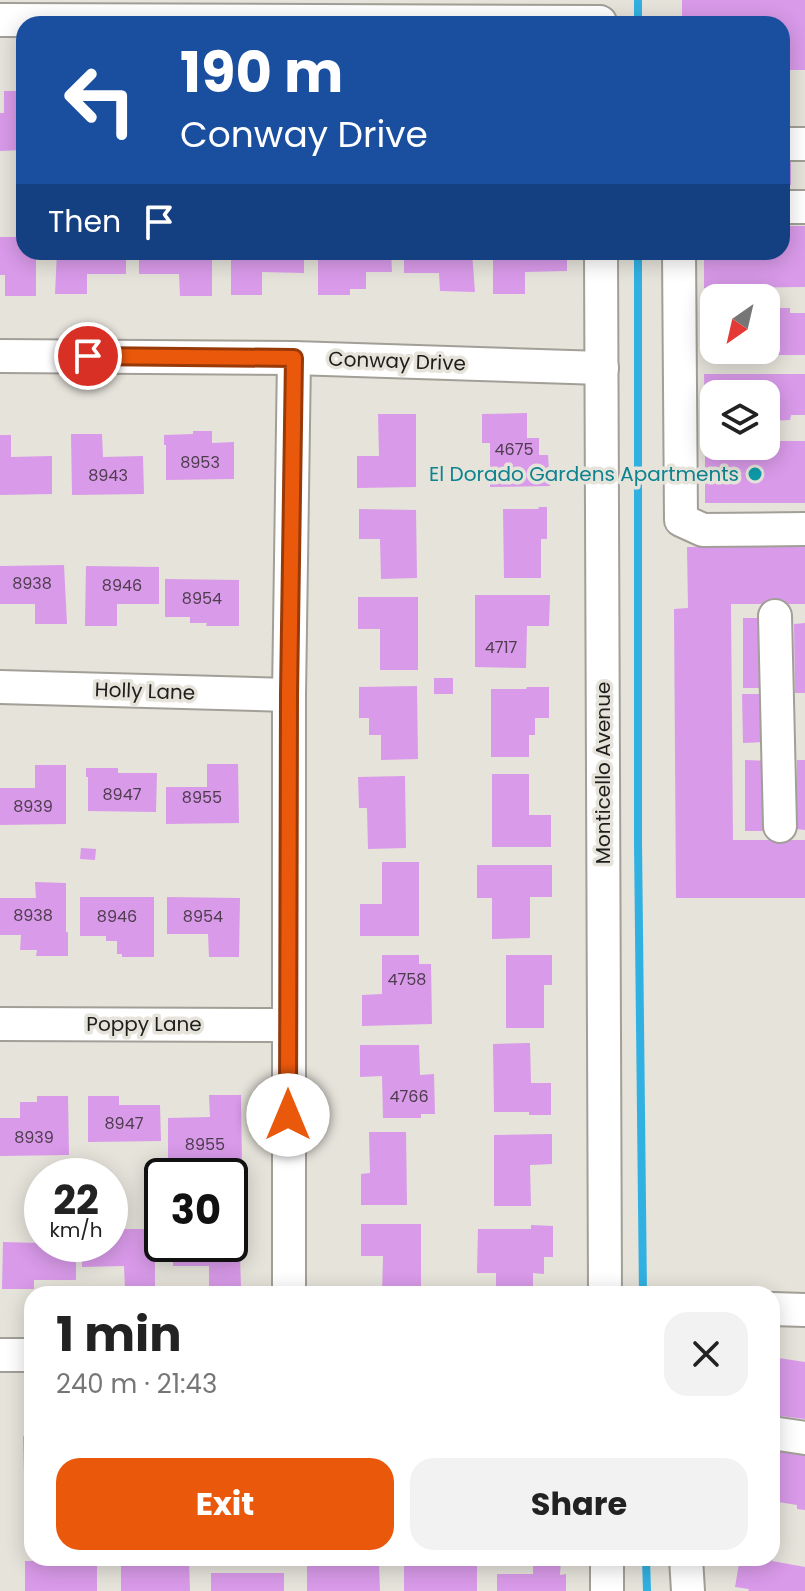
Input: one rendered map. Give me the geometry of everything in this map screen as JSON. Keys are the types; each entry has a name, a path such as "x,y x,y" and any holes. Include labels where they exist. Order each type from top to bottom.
{"street":[{"path":"480,16 600,15"},
{"name":"Monticello Avenue","path":"601,260 605,1286"},
{"path":"679,260 681,520 703,530 805,529"},
{"name":"Conway Drive","path":"0,356 294,358 602,368"},
{"path":"289,1286 289,695 294,358"},
{"path":"775,616 791,730 780,826"},
{"name":"Holly Lane","path":"0,687 289,695"},
{"name":"Poppy Lane","path":"0,1024 288,1025"},
{"path":"780,1309 805,1310"},
{"path":"0,1355 24,1355"},
{"path":"780,1434 805,1438"},
{"path":"607,1566 607,1591"},
{"path":"686,1566 688,1591"}],"building":[{"path":"682,0 805,0 805,70 790,70 790,16 682,16"},
{"path":"4,91 16,91 16,150 0,151 0,113 4,113"},
{"path":"790,226 805,226 805,287 704,284 704,260 790,260"},
{"path":"0,237 16,237 16,260 36,260 36,296 5,296 5,275 0,275"},
{"path":"57,260 126,260 126,274 87,274 87,294 55,294"},
{"path":"139,260 212,260 212,296 180,296 179,274 139,274"},
{"path":"231,260 304,260 304,273 262,272 262,295 231,295"},
{"path":"318,260 391,260 392,272 366,272 366,289 350,289 350,295 318,295"},
{"path":"404,260 473,260 475,292 440,291 439,273 404,273"},
{"path":"493,260 567,260 567,271 525,272 525,294 493,294"},
{"path":"780,308 790,308 790,313 805,313 805,355 780,355"},
{"path":"704,374 805,374 805,415 791,415 790,420 780,420 780,380 704,380"},
{"path":"527,413 527,438 539,438 539,455 548,455 550,486 490,487 490,443 482,443 482,414"},
{"path":"378,414 416,414 416,487 357,488 357,456 379,456"},
{"path":"193,431 212,431 212,443 234,442 234,479 166,480 164,435 193,434"},
{"path":"71,434 102,434 103,457 143,456 144,494 72,495"},
{"path":"0,435 11,435 11,457 52,456 52,494 0,495"},
{"name":"El Dorado Gardens Apartments","path":"780,441 805,441 805,503 705,503 705,460 780,460"},
{"path":"547,507 547,539 541,539 541,578 504,578 503,509"},
{"path":"359,509 416,510 417,578 381,579 380,539 359,539"},
{"path":"805,546 805,604 731,604 733,840 805,840 805,898 676,898 674,609 688,608 687,547"},
{"path":"64,565 67,624 35,624 35,604 0,604 0,566"},
{"path":"86,566 159,567 159,604 117,604 117,626 85,626"},
{"path":"165,579 239,580 239,626 206,626 207,623 190,623 190,617 165,617"},
{"path":"475,595 550,595 549,626 527,626 526,668 475,667"},
{"path":"358,597 418,597 418,670 380,670 380,629 358,629"},
{"path":"743,618 765,618 765,688 743,688"},
{"path":"805,623 805,693 795,693 794,624"},
{"path":"434,678 453,678 453,694 434,694"},
{"path":"417,686 418,759 381,760 381,735 369,735 369,718 359,718 359,687"},
{"path":"549,687 549,718 535,718 535,735 529,735 529,757 491,757 491,689"},
{"path":"742,694 765,694 765,742 743,743"},
{"path":"745,760 768,761 767,831 745,831"},
{"path":"797,760 805,760 805,830 797,829"},
{"path":"207,764 238,764 239,823 166,824 166,787 207,787"},
{"path":"35,765 66,765 66,824 0,825 0,788 35,788"},
{"path":"86,768 118,768 118,773 157,773 156,812 88,811"},
{"path":"492,774 529,774 529,815 551,815 551,847 492,847"},
{"path":"405,776 406,848 368,849 367,808 359,808 358,777"},
{"path":"81,848 96,849 95,860 80,859"},
{"path":"382,862 419,862 419,936 360,936 360,904 382,904"},
{"path":"477,865 552,865 552,897 530,897 530,938 492,939 492,898 477,898"},
{"path":"35,882 66,883 68,956 36,956 37,950 20,950 21,935 0,935 0,898 36,898"},
{"path":"80,897 154,897 154,957 122,957 122,954 117,954 117,941 106,941 106,936 80,936"},
{"path":"167,897 240,898 239,957 209,957 208,934 167,934"},
{"path":"382,955 419,955 419,964 431,964 432,1024 362,1026 362,995 382,994"},
{"path":"506,955 552,955 552,985 544,985 544,1028 506,1028"},
{"path":"530,1043 531,1083 551,1083 551,1115 494,1112 493,1044"},
{"path":"360,1045 419,1045 420,1075 434,1074 435,1114 421,1114 421,1118 383,1118 382,1076 360,1077"},
{"path":"209,1095 241,1095 242,1158 168,1158 168,1118 210,1117"},
{"path":"37,1096 68,1096 69,1155 0,1156 0,1118 20,1118 20,1102 37,1102"},
{"path":"88,1096 119,1096 119,1105 160,1105 161,1141 88,1142"},
{"path":"369,1132 406,1132 407,1205 361,1205 361,1174 370,1173"},
{"path":"552,1134 552,1164 530,1165 531,1206 494,1206 494,1135"},
{"path":"361,1224 421,1224 421,1286 382,1286 383,1256 361,1256"},
{"path":"531,1225 553,1226 553,1257 544,1257 544,1274 533,1273 533,1286 496,1286 496,1273 477,1273 478,1229 531,1229"},
{"path":"128,1229 144,1229 144,1262 155,1262 155,1286 125,1286 124,1266 82,1267 82,1262 128,1262"},
{"path":"3,1242 24,1243 24,1262 76,1262 76,1280 34,1280 34,1286 24,1286 24,1289 2,1289"},
{"path":"173,1262 240,1262 241,1286 209,1286 209,1266 173,1266"},
{"path":"780,1358 805,1362 805,1419 780,1416"},
{"path":"780,1445 805,1448 805,1510 797,1509 797,1505 780,1502"},
{"path":"780,1562 805,1567 805,1591 748,1591 735,1587 739,1566 780,1566"},
{"path":"25,1566 97,1566 97,1591 25,1591"},
{"path":"121,1566 189,1566 190,1591 121,1591"},
{"path":"307,1566 379,1566 380,1591 307,1591"},
{"path":"404,1566 477,1566 477,1591 404,1591"},
{"path":"533,1566 561,1566 560,1575 566,1574 566,1591 497,1591 497,1574 533,1574"},
{"path":"211,1573 284,1573 284,1591 211,1591"}],"waterway":[{"path":"638,0 638,16"},
{"path":"638,260 638,842 643,1286"},
{"path":"646,1566 647,1591"}],"place":[{"name":"El Dorado Gardens Apartments","path":"755,474"}],"route":[{"path":"88,356 294,358 288,1115"}]}
